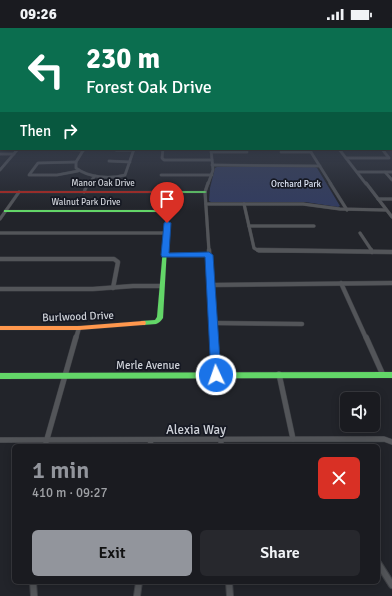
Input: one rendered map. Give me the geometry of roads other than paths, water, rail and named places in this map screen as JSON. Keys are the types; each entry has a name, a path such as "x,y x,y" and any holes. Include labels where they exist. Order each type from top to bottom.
{"street":[{"path":"0,170 10,158"},
{"path":"79,158 75,166 78,170 88,175 95,176 124,175 131,158"},
{"path":"162,158 163,159 212,160 212,175 205,192 216,375"},
{"path":"314,158 347,210"},
{"path":"346,158 389,158"},
{"path":"346,158 389,211 392,217"},
{"path":"109,161 130,162"},
{"path":"76,162 38,163 29,175 57,175 78,170"},
{"path":"212,165 320,166"},
{"path":"357,172 392,172"},
{"path":"385,172 392,180"},
{"path":"161,175 212,175"},
{"path":"84,192 88,182 95,176"},
{"name":"Manor Oak Drive","path":"0,192 205,192"},
{"path":"0,219 19,192"},
{"path":"378,199 392,199"},
{"path":"206,204 307,204 347,210 389,211"},
{"path":"244,204 254,248 257,251 392,252"},
{"name":"Walnut Park Drive","path":"5,211 166,212 168,214 167,233"},
{"path":"249,226 314,226"},
{"path":"0,233 167,233 162,286 93,289 0,290"},
{"path":"360,233 372,252"},
{"path":"165,255 209,255"},
{"path":"0,259 117,260 118,262 113,288"},
{"path":"211,285 341,283 392,284"},
{"path":"341,283 383,374"},
{"name":"Burlwood Drive","path":"0,328 79,328 156,322 160,318 162,286"},
{"path":"213,324 302,324"},
{"path":"46,443 79,328"},
{"path":"279,374 293,439"},
{"name":"Merle Avenue","path":"0,376 279,374 392,375"},
{"name":"Alexia Way","path":"0,440 46,443 151,443 221,440 384,439 392,442"},
{"path":"380,566 392,585"},
{"path":"33,584 33,596"},
{"path":"137,596 139,584"},
{"path":"229,584 230,596"}],"park label":[{"name":"Orchard Park","path":"296,184"}]}
